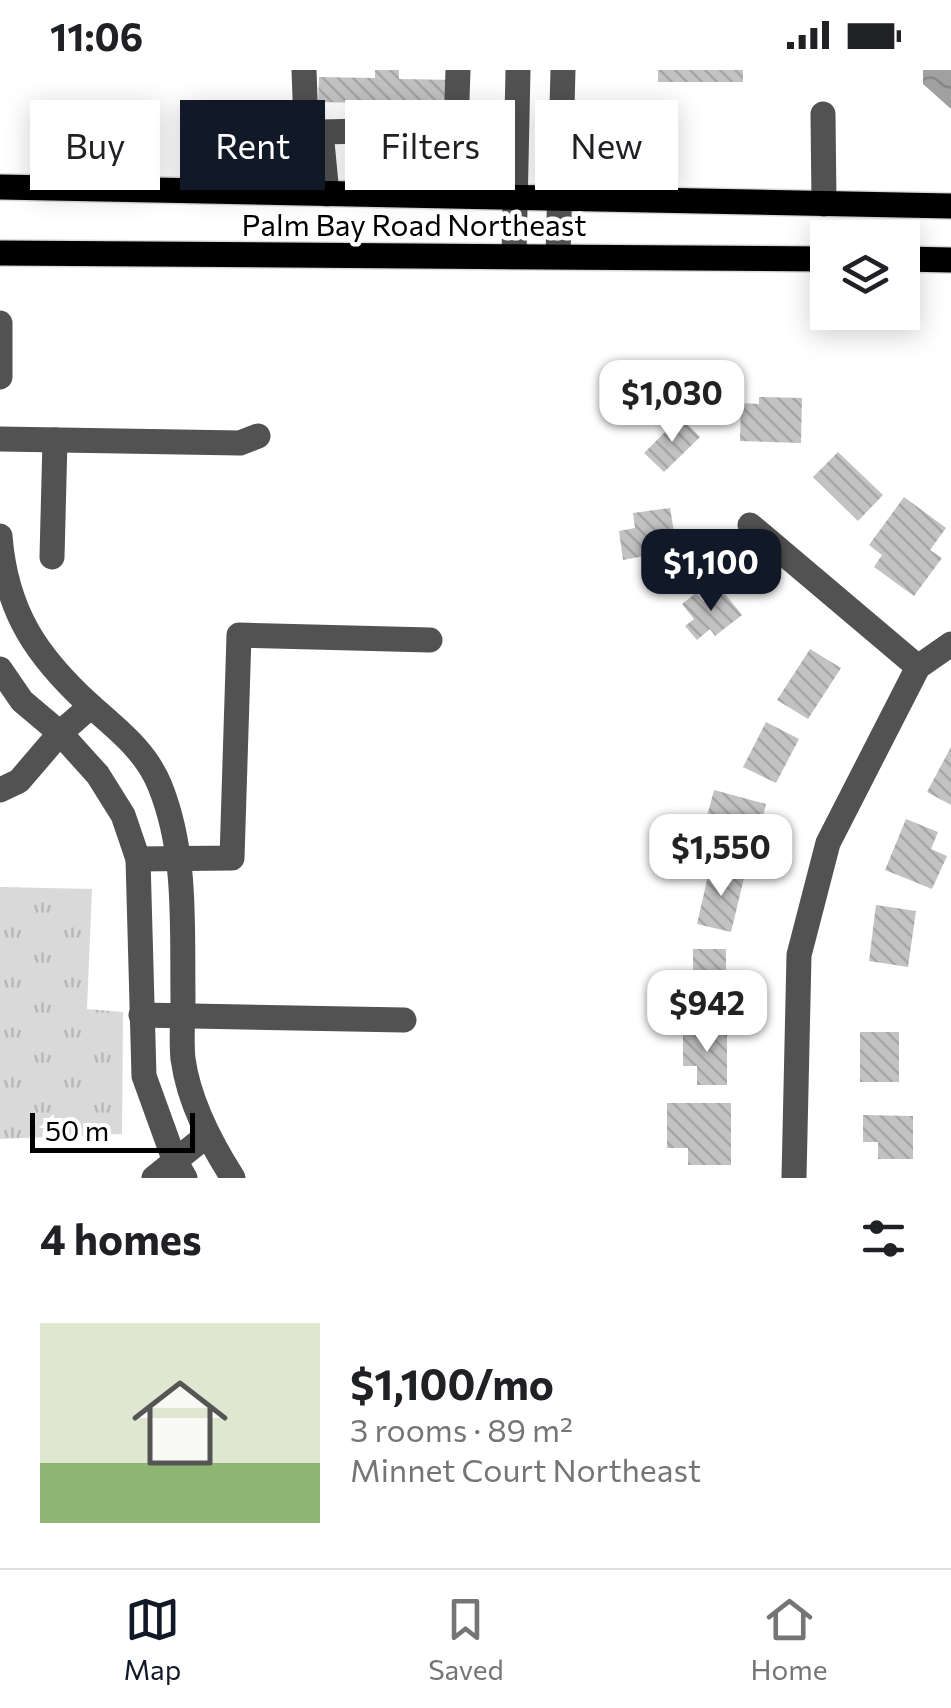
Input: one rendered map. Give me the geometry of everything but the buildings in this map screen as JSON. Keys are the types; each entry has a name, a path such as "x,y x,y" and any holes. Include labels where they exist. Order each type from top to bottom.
{"main road":[{"name":"Palm Bay Road Northeast","path":"0,187 951,206"},
{"name":"Palm Bay Road Northeast","path":"0,253 810,259"},
{"path":"920,260 951,260"}],"street":[{"path":"304,70 305,100"},
{"path":"325,132 456,129 458,70"},
{"path":"514,256 518,70"},
{"path":"558,256 563,70"},
{"path":"823,114 824,204"},
{"path":"325,182 326,194"},
{"path":"0,323 0,377"},
{"path":"0,439 240,443 258,436"},
{"path":"52,558 55,440"},
{"path":"750,525 918,666"},
{"path":"0,536 16,611 40,654 91,706 131,739 158,780 173,820 180,858 183,1060 206,1136 232,1178"},
{"path":"138,859 232,858 239,635 430,640"},
{"path":"794,1178 799,954 828,842 918,666 951,644"},
{"path":"0,669 22,701 60,733 107,788 123,814 138,859 144,1076 180,1168"},
{"path":"0,790 20,782 60,733 91,706"},
{"path":"142,1015 404,1020"},
{"path":"154,1178 180,1168 206,1136"}],"green space":[{"path":"0,887 92,889 87,1009 123,1012 122,1134 0,1139"}],"water":[{"path":"923,70 951,70 951,109 923,84"}]}
